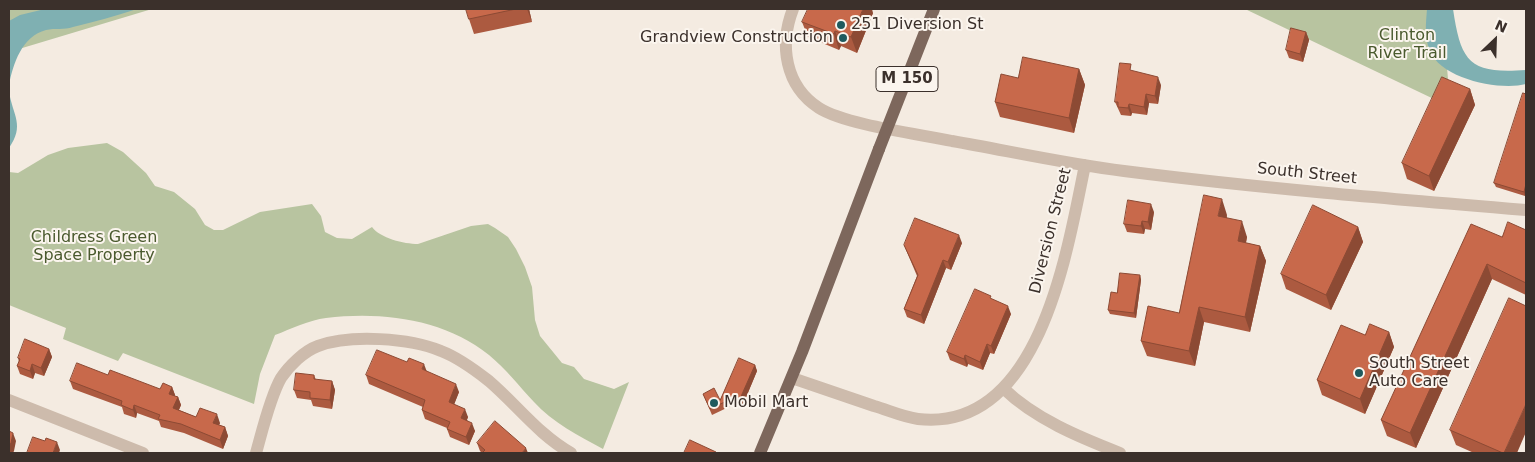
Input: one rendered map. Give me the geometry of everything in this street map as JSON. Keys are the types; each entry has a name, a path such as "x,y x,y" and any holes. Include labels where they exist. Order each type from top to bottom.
{"main road":[{"name":"M 150","path":"760,453 792,378 934,9"}],"street":[{"name":"Diversion Street","path":"792,378 917,419 939,420 965,414 985,404 1003,388 1027,356 1044,320 1069,238 1085,165 849,120 825,111 803,94 790,74 785,46 793,9"},
{"name":"South Street","path":"1085,165 1297,190 1526,210"},
{"path":"256,453 281,378 296,361 317,346 340,341 375,339 441,350 488,380 546,436 571,453"},
{"path":"1003,388 1018,403 1080,437 1120,453"},
{"path":"9,400 143,453"}],"green space":[{"path":"9,9 152,9 9,52"},
{"name":"Clinton River Trail","path":"1245,9 1442,9 1448,79 1438,101"},
{"name":"Childress Green Space Property","path":"107,143 123,152 146,173 155,186 174,192 195,209 205,225 214,230 223,230 260,212 312,204 321,216 325,232 337,238 352,239 372,227 393,240 418,244 471,226 488,224 495,228 508,237 525,267 532,287 535,320 540,336 562,363 574,367 584,379 614,389 629,382 603,449 549,416 495,360 472,343 453,333 412,320 368,316 326,318 275,335 260,374 254,404 123,353 118,361 63,339 66,328 9,305 9,172 18,173 48,155 68,148"}],"water":[{"path":"45,9 137,9 70,28 49,29 38,33 31,38 20,52 13,68 9,85 9,21 20,15"},
{"path":"1427,9 1453,9 1460,42 1471,61 1480,67 1492,70 1526,70 1526,84 1502,86 1487,84 1458,76 1446,69 1436,61 1428,46 1426,30"},
{"path":"9,92 17,127 14,140 9,148"}],"building":[{"path":"466,9 516,9 469,19"},
{"path":"808,9 863,9 851,37 835,31 834,34 802,22"},
{"path":"1291,28 1306,32 1300,54 1286,50"},
{"path":"1023,57 1079,69 1069,118 995,102 1001,74 1018,78"},
{"path":"1120,63 1131,64 1130,70 1158,77 1155,96 1146,94 1144,107 1129,104 1128,108 1118,107 1118,102 1115,102"},
{"path":"1442,77 1470,89 1429,176 1402,163"},
{"path":"1523,93 1526,94 1526,184 1524,192 1494,183"},
{"path":"1204,195 1222,199 1218,216 1242,221 1238,241 1260,246 1245,317 1199,307 1189,351 1141,341 1148,306 1179,313"},
{"path":"1128,200 1151,204 1148,222 1142,221 1141,226 1124,224"},
{"path":"1313,205 1358,227 1326,295 1281,274"},
{"path":"915,218 959,235 948,262 943,260 921,315 904,309 918,275 904,245"},
{"path":"1508,222 1526,230 1526,283 1487,264 1410,433 1381,420 1471,224 1502,237"},
{"path":"1120,273 1140,275 1134,313 1108,310 1111,292 1117,293"},
{"path":"975,289 1008,306 991,346 987,344 980,362 965,355 964,359 947,352"},
{"path":"1509,298 1526,306 1526,404 1503,453 1450,430"},
{"path":"1370,324 1389,332 1360,399 1317,380 1341,325 1365,335"},
{"path":"25,339 49,349 41,368 32,364 30,371 17,366"},
{"path":"377,350 407,362 409,358 424,364 422,369 456,384 449,402 465,409 461,418 472,423 466,437 447,429 450,422 422,410 425,400 366,375"},
{"path":"739,358 755,365 739,401 733,398 710,409 703,394 714,388 720,400"},
{"path":"77,363 108,375 110,370 160,389 163,383 172,387 169,394 178,397 173,408 196,417 200,408 217,414 213,423 225,427 220,440 181,424 158,419 160,415 134,405 133,410 121,405 122,401 70,381"},
{"path":"296,373 314,375 314,379 332,381 330,400 310,398 310,392 294,390"},
{"path":"495,421 526,448 522,453 482,453 485,450 477,443"},
{"path":"9,431 13,433 9,446"},
{"path":"33,437 45,441 46,438 57,442 53,453 27,453"},
{"path":"690,440 716,452 684,453"}],"place":[{"name":"251 Diversion St","path":"841,25"},
{"name":"Grandview Construction","path":"843,38"},
{"name":"South Street Auto Care","path":"1359,373"},
{"name":"Mobil Mart","path":"714,403"}]}
